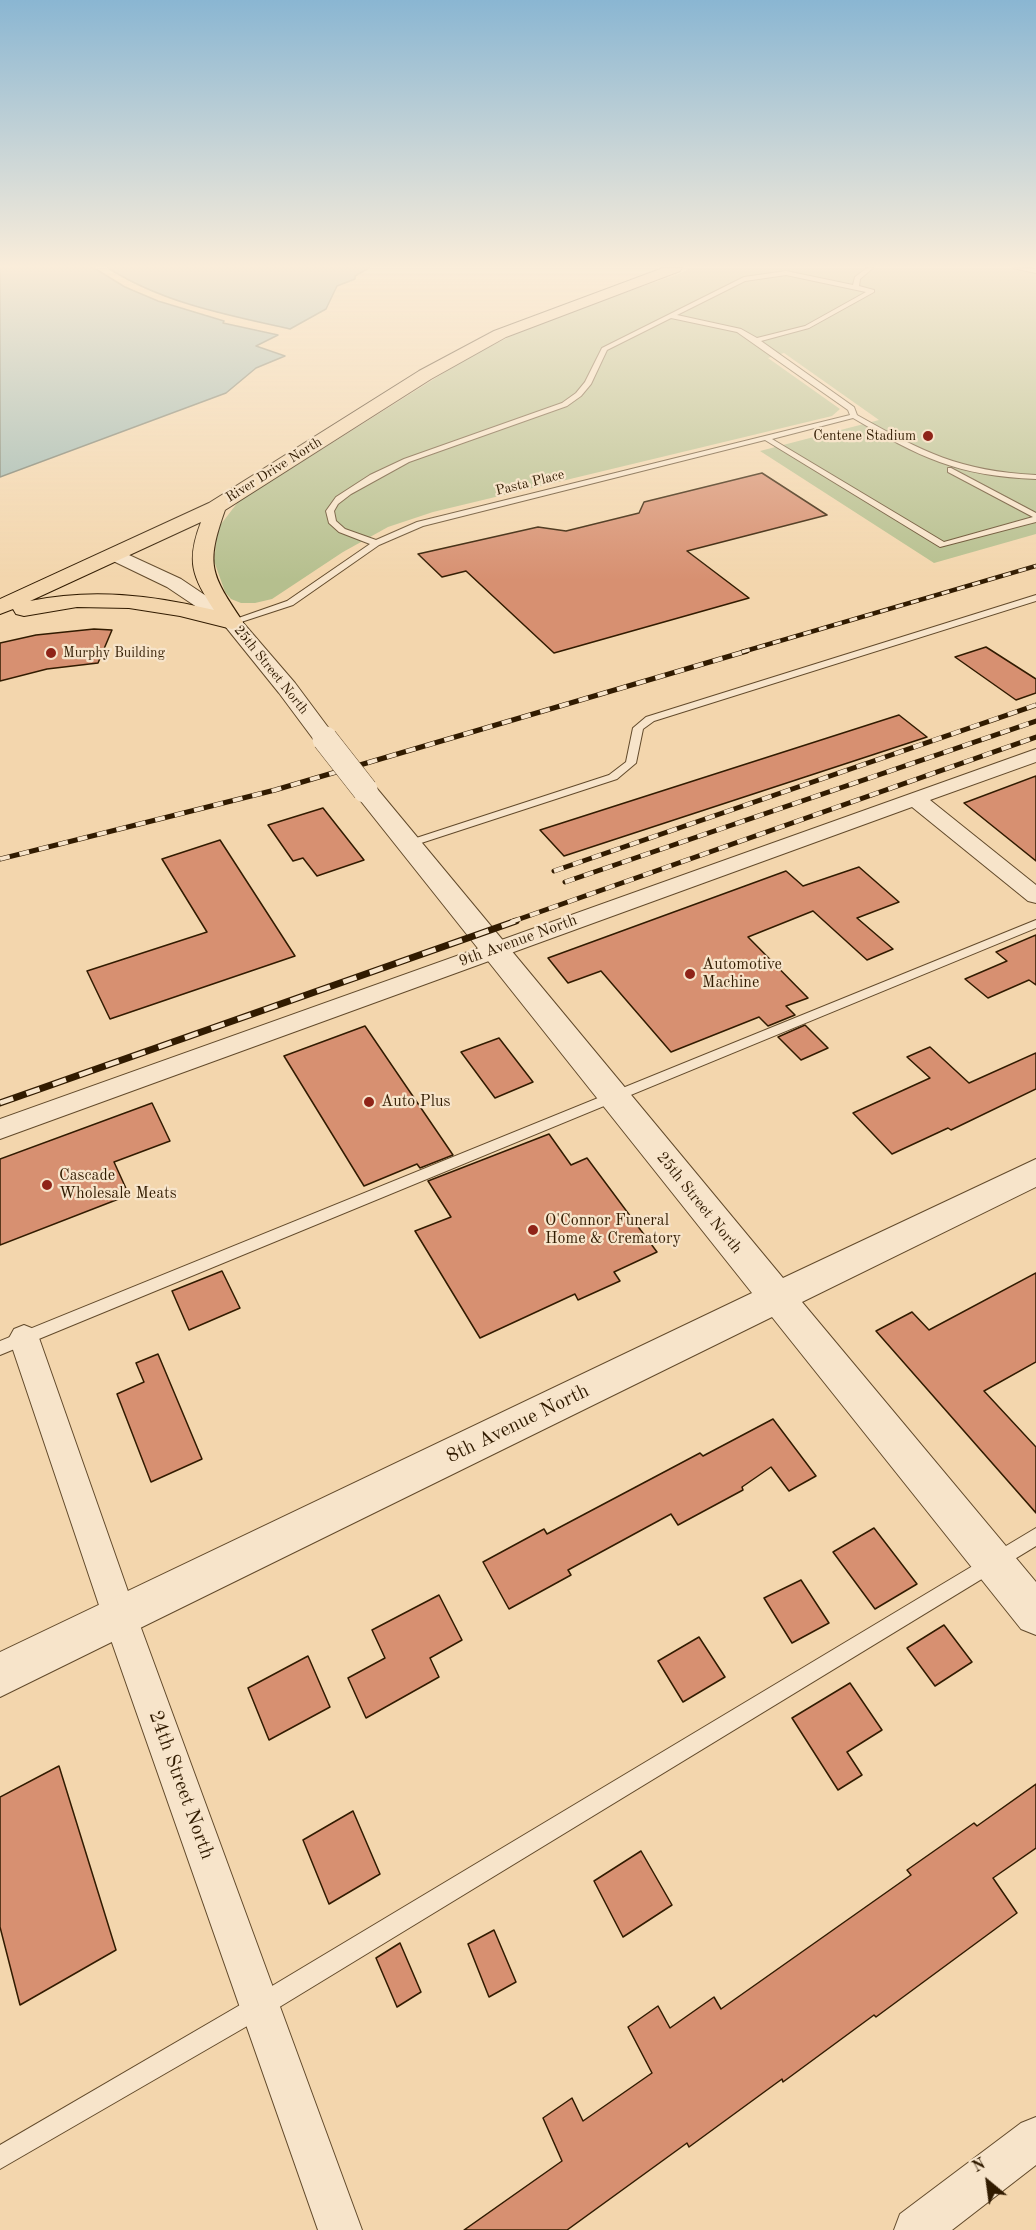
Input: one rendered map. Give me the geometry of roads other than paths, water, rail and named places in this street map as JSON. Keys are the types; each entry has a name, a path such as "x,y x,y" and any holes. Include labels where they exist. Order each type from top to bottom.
{"main road":[{"name":"River Drive North","path":"0,607 216,507 262,476 433,372"},
{"path":"216,507 202,544 200,561 204,579 232,622"},
{"path":"0,616 45,604 123,600 172,606 232,622"}],"street":[{"name":"25th Street North","path":"116,555 174,583 232,622 287,688 493,950 1036,1614"},
{"name":"9th Avenue North","path":"0,1129 1036,755"},
{"path":"914,798 1036,896"},
{"name":"8th Avenue North","path":"0,1675 1036,1172"},
{"name":"24th Street North","path":"12,1343 120,1617 340,2230"},
{"path":"916,2230 1036,2138"}],"lane":[{"path":"376,543 345,531 333,523 330,516 333,506 343,495 405,460 563,405 584,389 594,372"},
{"path":"800,372 851,409 854,416 1036,517"},
{"name":"Pasta Place","path":"232,622 290,603 376,543 420,524 854,416"},
{"path":"768,439 942,545 1036,517"},
{"path":"923,455 966,468 1036,477"},
{"path":"408,844 613,777 631,763 638,728 650,719 1036,598"},
{"path":"12,1343 1036,924"},
{"path":"0,2158 260,2006 1036,1536"}],"water":[{"path":"0,372 251,372 226,393 0,477"}],"railway":[{"path":"742,652 1036,566"},
{"path":"0,859 275,790 747,651"},
{"path":"554,871 1036,705"},
{"path":"565,882 1036,721"},
{"path":"511,922 1036,737"},
{"path":"0,1103 516,921"}],"place":[{"name":"Centene Stadium","path":"928,436"},
{"name":"Murphy Building","path":"51,653"},
{"name":"Automotive Machine","path":"690,974"},
{"name":"Auto Plus","path":"369,1102"},
{"name":"Cascade Wholesale Meats","path":"47,1185"},
{"name":"O'Connor Funeral Home & Crematory","path":"533,1230"}]}
